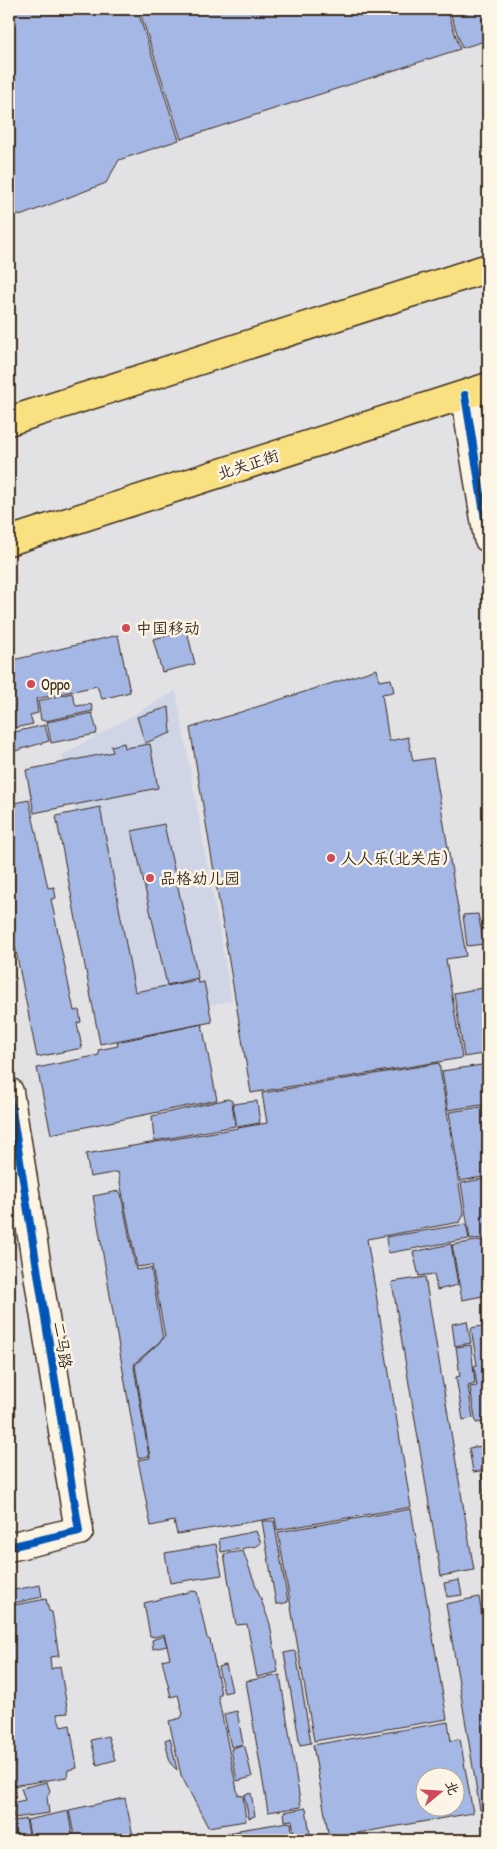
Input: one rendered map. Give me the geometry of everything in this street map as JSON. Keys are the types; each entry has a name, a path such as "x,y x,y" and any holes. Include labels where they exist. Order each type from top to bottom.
{"main road":[{"path":"9,421 488,268"},
{"name":"北关正街","path":"9,541 477,391"}],"street":[{"path":"477,391 488,538"},
{"name":"二马路","path":"9,1092 80,1531 9,1547"}],"shaded area":[{"name":"品格幼儿园","path":"176,691 232,1001 123,1019 62,755"}],"building":[{"path":"9,9 137,9 179,140 119,160 106,183 20,216 17,214 9,216"},
{"path":"139,9 447,9 460,49 181,139"},
{"path":"449,9 488,9 488,40 462,48"},
{"path":"187,631 195,664 162,672 153,639"},
{"path":"118,635 130,692 102,699 97,686 36,699 38,713 30,715 33,724 9,729 9,661"},
{"name":"人人乐(北关店)","path":"377,669 379,681 391,679 394,692 382,694 389,741 408,737 413,761 433,758 466,956 446,959 462,1058 251,1093 190,728"},
{"path":"72,693 76,706 91,704 93,711 45,721 41,720 38,701"},
{"path":"169,707 171,733 145,743 137,717"},
{"path":"92,713 97,731 96,734 51,743 47,722"},
{"path":"45,725 49,741 15,751 10,733"},
{"path":"124,743 125,748 150,744 158,788 34,813 26,770 113,752 111,746"},
{"path":"29,800 48,888 54,887 56,898 51,899 74,1011 79,1010 81,1022 77,1023 82,1048 37,1057 9,916 9,804"},
{"path":"100,807 135,992 197,980 198,983 204,982 212,1022 100,1044 56,816"},
{"path":"164,824 198,978 167,985 132,831"},
{"path":"478,914 484,944 467,946 463,915"},
{"path":"488,987 488,1053 464,1057 454,993"},
{"path":"202,1024 217,1100 51,1134 37,1068 99,1055 98,1050 118,1046 117,1042"},
{"path":"439,1063 464,1215 460,1222 367,1239 411,1507 277,1530 275,1518 177,1534 174,1521 151,1526 138,1460 150,1458 135,1365 165,1337 152,1265 137,1267 118,1172 90,1177 86,1154 267,1123 262,1093"},
{"path":"488,1064 488,1104 448,1110 442,1071"},
{"path":"228,1099 232,1101 235,1126 154,1141 152,1116"},
{"path":"257,1101 260,1123 237,1127 233,1104"},
{"path":"488,1106 488,1176 460,1181 449,1112"},
{"path":"488,1178 488,1237 470,1240 461,1183"},
{"path":"119,1191 136,1270 151,1268 163,1339 135,1363 134,1367 149,1456 138,1458 93,1196"},
{"path":"466,1224 469,1239 388,1253 386,1237"},
{"path":"488,1239 488,1295 462,1300 452,1245"},
{"path":"451,1244 458,1285 437,1290 434,1274 419,1276 413,1252"},
{"path":"425,1277 474,1570 441,1576 392,1282"},
{"path":"467,1321 471,1343 455,1346 452,1324"},
{"path":"488,1325 487,1443 483,1422 476,1423 470,1387 477,1386 474,1366 477,1365 471,1328"},
{"path":"471,1345 475,1384 468,1386 473,1418 463,1420 456,1377 460,1376 456,1347"},
{"path":"487,1445 488,1470 473,1472 469,1448"},
{"path":"488,1471 488,1523 481,1473"},
{"path":"411,1509 447,1719 314,1741 278,1532"},
{"path":"262,1521 274,1521 288,1602 281,1604 276,1604"},
{"path":"256,1531 261,1543 257,1546 221,1552 219,1539"},
{"path":"216,1544 222,1575 170,1583 165,1553"},
{"path":"243,1551 270,1624 278,1672 257,1677 247,1624 236,1625 224,1554"},
{"path":"459,1580 462,1595 447,1597 444,1583"},
{"path":"40,1585 42,1597 9,1604 9,1591"},
{"path":"193,1591 197,1592 207,1638 210,1640 221,1694 218,1696 238,1795 243,1796 246,1821 208,1827 181,1775 169,1721 181,1718 183,1714 178,1695 171,1697 162,1660 170,1658 164,1634 155,1637 150,1636 144,1603"},
{"path":"479,1597 488,1655 488,1808 480,1810 446,1604"},
{"path":"46,1599 49,1611 52,1612 59,1656 50,1657 51,1669 60,1666 68,1713 57,1714 61,1727 70,1725 77,1768 68,1770 67,1777 12,1786 11,1775 9,1775 9,1606"},
{"path":"164,1636 167,1646 153,1649 152,1640"},
{"path":"294,1651 296,1653 311,1743 300,1745 284,1653"},
{"path":"226,1665 232,1691 224,1693 218,1667"},
{"path":"280,1675 301,1807 268,1812 246,1681"},
{"path":"237,1711 243,1744 231,1747 224,1714"},
{"path":"448,1722 451,1741 460,1739 473,1813 464,1815 464,1766 414,1766 414,1816 456,1816 329,1838 313,1745"},
{"path":"108,1736 115,1760 97,1765 91,1740"},
{"path":"170,1738 177,1770 170,1763 165,1740"},
{"path":"241,1745 245,1747 252,1777 237,1781 231,1749"},
{"path":"47,1782 50,1791 47,1797 49,1813 14,1818 11,1803 25,1800 21,1788"},
{"path":"251,1793 255,1816 249,1818 244,1795"},
{"path":"125,1798 134,1840 75,1840 69,1810"},
{"path":"306,1808 311,1840 295,1840 292,1820 285,1821 284,1812"},
{"path":"68,1811 73,1840 31,1840 27,1820"},
{"path":"26,1819 30,1840 9,1840 9,1822"},
{"path":"291,1823 293,1840 241,1840 239,1830"},
{"path":"238,1831 239,1840 218,1840 217,1835"}],"cycle path":[{"path":"465,395 488,538"},
{"path":"9,1092 79,1531 9,1547"}],"place":[{"name":"中国移动","path":"126,628"},
{"name":"Oppo","path":"31,684"},
{"name":"人人乐(北关店)","path":"331,858"},
{"name":"品格幼儿园","path":"150,878"}]}
